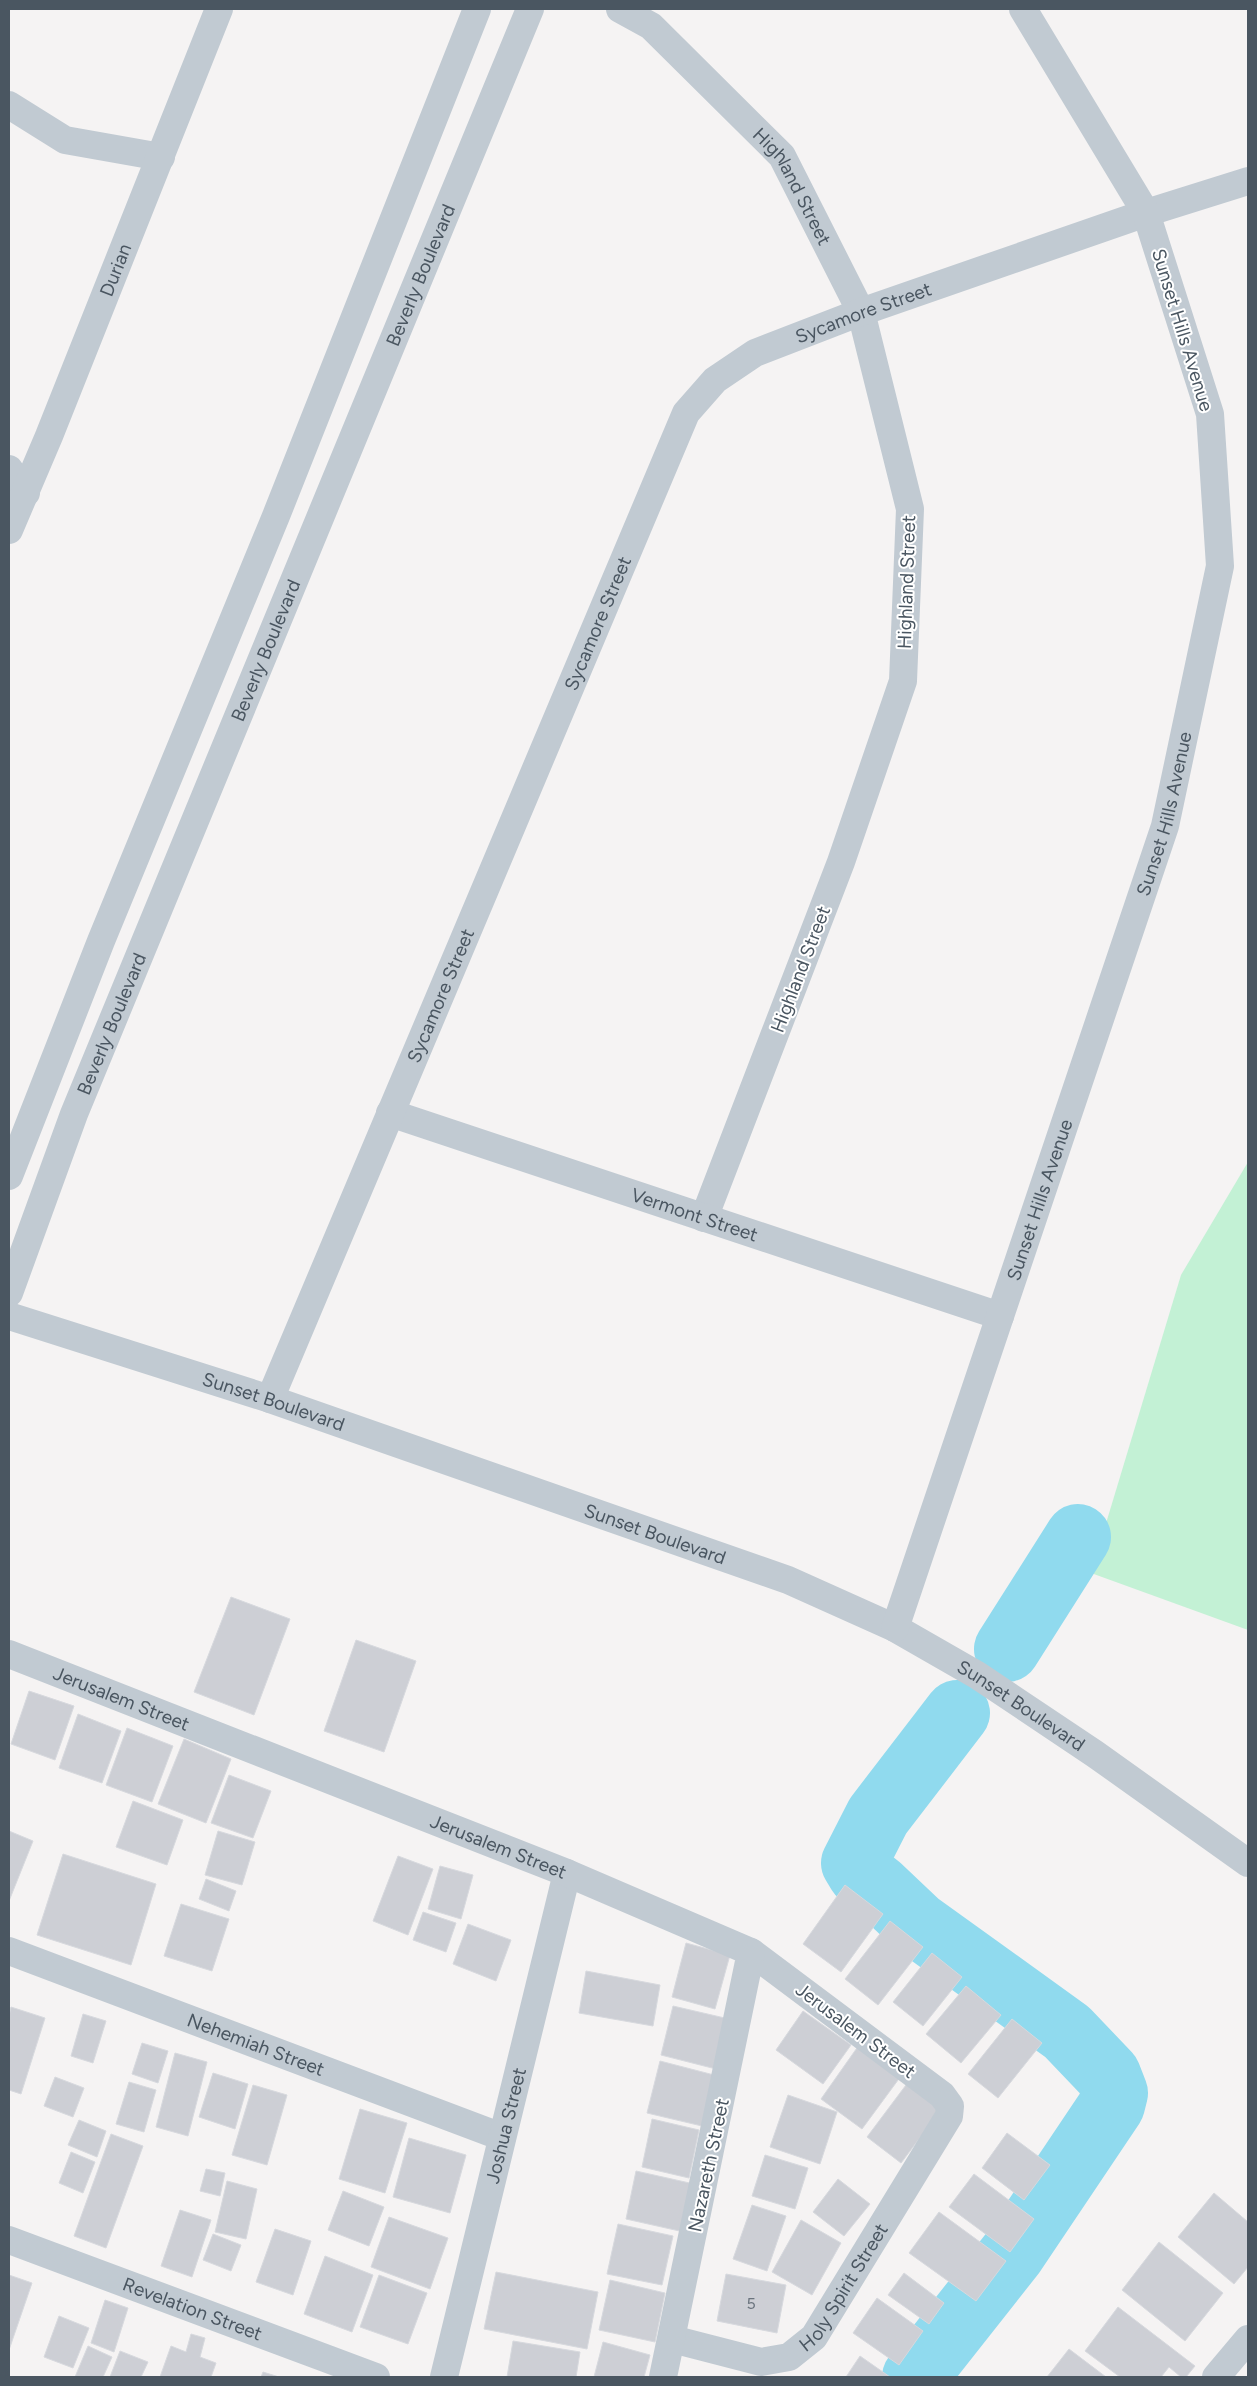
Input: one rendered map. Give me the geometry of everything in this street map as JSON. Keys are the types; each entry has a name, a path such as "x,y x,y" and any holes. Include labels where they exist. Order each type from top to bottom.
{"street":[{"name":"Durian","path":"9,530 26,493 219,9"},
{"name":"Beverly Boulevard","path":"9,1176 101,941 280,507 477,9"},
{"name":"Beverly Boulevard","path":"9,1293 74,1114 530,9"},
{"name":"Highland Street","path":"620,9 651,26 782,156 861,312 910,508 903,681 841,862 704,1218"},
{"name":"Sunset Hills Avenue","path":"896,1628 1165,826 1220,566 1210,414 1146,213 1023,9"},
{"path":"9,105 65,140 161,157"},
{"name":"Sycamore Street","path":"270,1400 686,412 715,380 755,353 861,312 1146,213 1248,181"},
{"path":"9,469 26,493"},
{"name":"Vermont Street","path":"390,1113 1000,1316"},
{"name":"Sunset Boulevard","path":"9,1316 270,1400 788,1580 896,1628 977,1675 1095,1754 1248,1863"},
{"name":"Jerusalem Street","path":"9,1654 566,1873 752,1952 942,2095 950,2106"},
{"name":"Joshua Street","path":"444,2377 566,1873"},
{"name":"Nehemiah Street","path":"9,1951 502,2136"},
{"name":"Nazareth Street","path":"663,2377 752,1952"},
{"name":"Holy Spirit Street","path":"672,2339 760,2362 789,2357 814,2338 949,2116 950,2106"},
{"name":"Revelation Street","path":"9,2240 376,2377"},
{"path":"1216,2377 1246,2346"}],"green space":[{"path":"1248,1162 1248,1630 1091,1573 1181,1275"}],"building":[{"path":"231,1597 290,1619 254,1715 194,1692"},
{"path":"356,1640 416,1661 384,1752 324,1731"},
{"path":"29,1691 74,1706 55,1760 11,1744"},
{"path":"78,1714 121,1731 102,1783 59,1768"},
{"path":"127,1728 173,1746 152,1802 106,1785"},
{"path":"184,1739 231,1759 206,1823 158,1804"},
{"path":"229,1775 271,1791 253,1838 211,1823"},
{"path":"133,1801 183,1820 167,1865 116,1847"},
{"path":"9,1831 33,1841 9,1901"},
{"path":"218,1831 255,1842 242,1885 205,1875"},
{"path":"63,1854 156,1884 131,1965 37,1935"},
{"path":"398,1856 433,1869 408,1935 373,1921"},
{"path":"440,1866 473,1875 461,1919 428,1909"},
{"path":"206,1879 236,1891 229,1911 199,1899"},
{"path":"845,1885 883,1914 841,1972 803,1944"},
{"path":"181,1904 229,1919 212,1971 164,1956"},
{"path":"423,1912 456,1923 446,1952 413,1940"},
{"path":"890,1921 923,1947 878,2005 845,1979"},
{"path":"468,1924 511,1940 496,1981 453,1964"},
{"path":"686,1943 730,1955 715,2009 672,1997"},
{"path":"932,1953 962,1977 923,2026 893,2002"},
{"path":"586,1971 660,1985 653,2026 579,2013"},
{"path":"966,1986 1001,2015 961,2063 926,2034"},
{"path":"673,2006 729,2019 716,2069 661,2055"},
{"path":"11,2007 45,2018 21,2094 9,2090 9,2016"},
{"path":"803,2011 851,2045 823,2084 776,2050"},
{"path":"83,2014 106,2021 93,2063 71,2056"},
{"path":"1012,2019 1042,2043 998,2098 968,2074"},
{"path":"142,2043 168,2051 158,2083 132,2074"},
{"path":"859,2045 901,2076 862,2129 821,2099"},
{"path":"175,2053 207,2062 188,2136 156,2127"},
{"path":"660,2061 714,2075 702,2126 647,2113"},
{"path":"213,2073 248,2084 235,2129 199,2117"},
{"path":"55,2077 84,2088 73,2117 44,2106"},
{"path":"909,2081 943,2107 901,2163 867,2137"},
{"path":"129,2082 156,2090 144,2132 116,2124"},
{"path":"253,2085 287,2095 267,2165 232,2155"},
{"path":"788,2095 837,2112 820,2164 770,2147"},
{"path":"360,2109 407,2123 385,2193 339,2179"},
{"path":"652,2119 699,2130 689,2178 642,2167"},
{"path":"79,2120 106,2131 97,2157 68,2145"},
{"path":"1007,2133 1050,2165 1024,2200 982,2168"},
{"path":"111,2134 143,2146 106,2248 74,2236"},
{"path":"409,2138 466,2155 450,2213 393,2197"},
{"path":"71,2152 95,2162 83,2193 59,2183"},
{"path":"765,2155 808,2168 795,2209 752,2196"},
{"path":"206,2169 225,2173 220,2196 200,2191"},
{"path":"636,2171 694,2184 684,2232 626,2219"},
{"path":"974,2174 1034,2219 1010,2252 949,2207"},
{"path":"838,2179 870,2204 844,2236 813,2212"},
{"path":"227,2181 257,2189 246,2239 215,2232"},
{"path":"343,2191 384,2207 369,2246 328,2230"},
{"path":"1214,2193 1248,2222 1248,2267 1234,2284 1178,2237"},
{"path":"752,2205 786,2216 767,2271 733,2259"},
{"path":"180,2210 211,2220 192,2277 161,2266"},
{"path":"939,2212 1006,2261 976,2301 909,2253"},
{"path":"389,2217 448,2238 430,2289 371,2267"},
{"path":"801,2220 841,2243 812,2295 772,2272"},
{"path":"618,2224 673,2236 662,2285 607,2274"},
{"path":"275,2229 311,2241 293,2295 256,2282"},
{"path":"213,2234 241,2245 231,2271 203,2260"},
{"path":"1159,2242 1223,2293 1185,2341 1122,2290"},
{"path":"325,2256 373,2275 352,2332 304,2314"},
{"path":"496,2272 598,2292 587,2349 484,2329"},
{"path":"904,2273 944,2303 929,2324 888,2295"},
{"path":"726,2274 786,2285 777,2333 717,2321"},
{"path":"9,2275 32,2283 9,2350"},
{"path":"379,2275 427,2293 408,2344 360,2327"},
{"path":"610,2280 665,2293 655,2342 599,2330"},
{"path":"877,2298 923,2331 899,2365 853,2333"},
{"path":"105,2300 128,2308 114,2352 91,2343"},
{"path":"1118,2307 1195,2366 1186,2377 1181,2377 1169,2367 1161,2377 1120,2377 1085,2351"},
{"path":"59,2316 89,2328 73,2368 44,2357"},
{"path":"191,2334 205,2338 200,2357 216,2363 211,2377 160,2377 171,2346 186,2352"},
{"path":"513,2341 580,2352 576,2377 507,2377"},
{"path":"603,2342 650,2355 644,2377 594,2377"},
{"path":"88,2346 112,2357 103,2377 75,2377"},
{"path":"1069,2349 1106,2377 1047,2377"},
{"path":"120,2351 148,2362 141,2377 110,2377"},
{"path":"860,2356 890,2377 846,2377"},
{"path":"263,2372 279,2377 261,2377"}],"waterway":[{"path":"1007,1649 1078,1537"},
{"path":"915,2377 1012,2254 1112,2105 1115,2093 1108,2075 1067,2032 917,1924 860,1873 854,1863 878,1816 957,1713"}]}
